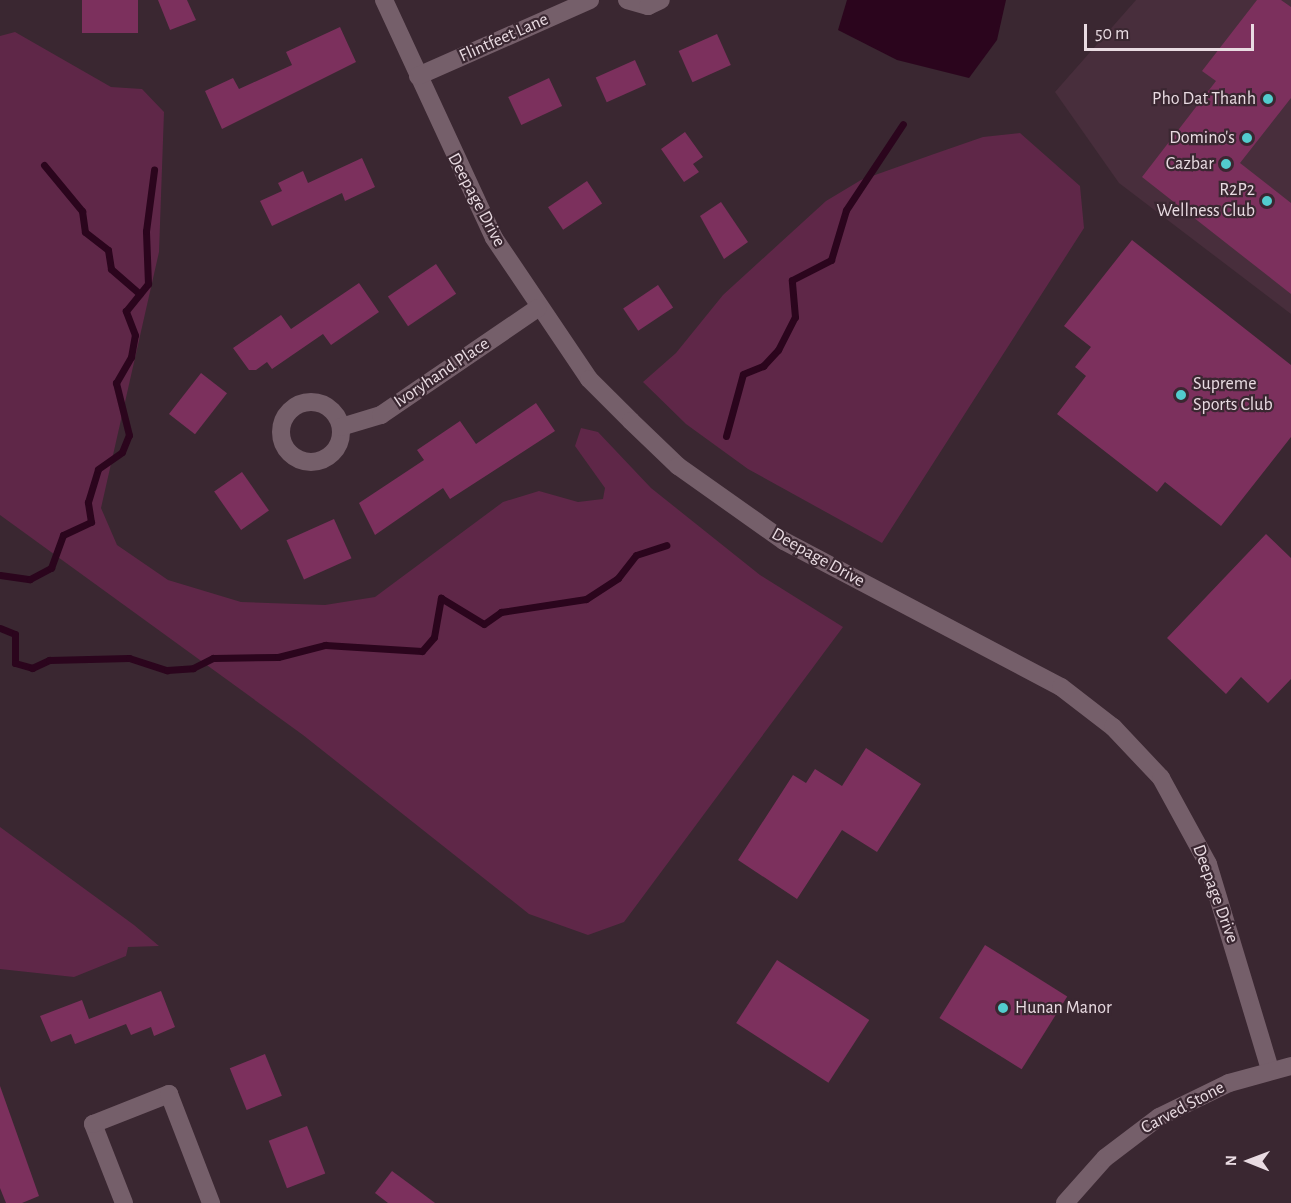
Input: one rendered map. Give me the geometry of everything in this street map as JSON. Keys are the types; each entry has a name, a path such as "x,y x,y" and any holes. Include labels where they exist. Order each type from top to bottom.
{"street":[{"name":"Deepage Drive","path":"384,0 467,187 538,308 590,379 631,421 728,505 805,553 1061,687 1131,744 1161,778 1208,864 1270,1070"},
{"name":"Flintfeet Lane","path":"418,76 590,0"},
{"path":"627,0 648,6 661,0"},
{"name":"Ivoryhand Place","path":"340,427 381,415 538,308"},
{"name":"Carved Stone","path":"1065,1203 1105,1158 1159,1117 1270,1070 1291,1066"},
{"path":"124,1203 93,1124 169,1094 211,1203"}],"shaded area":[{"path":"847,0 1006,0 997,40 969,78 897,60 838,30"},
{"path":"1136,0 1291,0 1291,314 1119,183 1055,92"},
{"path":"15,32 111,87 142,89 164,112 159,252 101,508 117,545 168,580 241,602 325,605 375,597 503,502 539,491 578,502 603,499 605,488 575,446 581,428 598,432 651,488 760,575 843,627 624,922 588,935 529,914 303,735 0,515 0,36"},
{"path":"1020,133 1080,186 1084,228 882,543 748,469 686,424 643,382 676,353 723,295 826,201 861,180 934,154 983,137"},
{"path":"0,827 134,925 159,946 128,947 126,956 74,977 0,969"}],"building":[{"path":"82,0 138,0 138,33 82,33"},
{"path":"158,0 187,0 196,20 170,30"},
{"path":"1257,0 1281,0 1291,7 1291,98 1240,163 1291,203 1291,294 1142,177 1216,81 1202,71"},
{"path":"340,27 356,62 222,129 205,91 233,78 239,89 292,65 286,52"},
{"path":"717,34 731,65 692,82 679,51"},
{"path":"635,60 646,85 607,102 596,77"},
{"path":"549,78 562,106 521,125 508,97"},
{"path":"685,132 703,157 693,164 699,172 684,182 661,149"},
{"path":"362,158 375,187 345,201 342,193 272,226 260,201 282,191 278,183 303,171 308,183"},
{"path":"587,181 602,203 563,230 548,207"},
{"path":"721,202 748,242 724,259 700,216"},
{"name":"Supreme Sports Club","path":"1132,240 1291,365 1291,437 1221,526 1165,482 1157,492 1057,414 1086,376 1075,367 1091,347 1064,326"},
{"path":"436,264 456,294 408,326 388,296"},
{"path":"359,283 379,312 331,345 323,334 272,369 267,362 256,370 249,370 233,348 281,315 291,329"},
{"path":"658,285 673,307 638,331 623,308"},
{"path":"201,373 227,393 195,434 169,414"},
{"path":"536,403 555,431 450,499 443,488 375,535 359,503 424,460 417,450 460,421 476,444"},
{"path":"242,472 269,511 241,530 214,492"},
{"path":"334,519 351,558 304,579 286,540"},
{"path":"1266,534 1291,558 1291,679 1268,703 1241,677 1226,694 1167,638"},
{"path":"866,748 921,784 877,852 842,830 797,899 738,860 793,775 806,783 815,769 842,786"},
{"name":"Hunan Manor","path":"985,945 1067,996 1022,1069 939,1018"},
{"path":"777,960 869,1020 828,1083 736,1023"},
{"path":"161,991 175,1027 154,1036 151,1027 131,1035 126,1024 75,1044 71,1034 51,1042 40,1016 82,1000 89,1019"},
{"path":"265,1054 282,1096 247,1110 230,1068"},
{"path":"0,1086 39,1196 22,1203 6,1203 0,1188"},
{"path":"307,1126 325,1174 287,1188 269,1141"},
{"path":"392,1171 435,1203 388,1203 375,1193"}],"waterway":[{"path":"726,436 743,374 763,366 778,350 795,317 792,280 831,260 846,210 903,124"},
{"path":"44,165 82,211 85,232 108,250 111,269 140,294"},
{"path":"0,575 30,579 51,568 63,535 91,522 88,502 98,469 122,452 129,435 116,383 131,357 135,335 126,311 148,284 146,231 154,170"},
{"path":"0,628 15,634 15,663 32,668 49,660 129,658 167,670 193,668 213,658 278,657 325,645 422,651 434,637 441,598 484,624 501,612 586,599 618,578 636,555 666,545"}],"place":[{"name":"Pho Dat Thanh","path":"1268,99"},
{"name":"Domino's","path":"1247,138"},
{"name":"Cazbar","path":"1226,164"},
{"name":"R2P2 Wellness Club","path":"1267,201"},
{"name":"Supreme Sports Club","path":"1181,395"},
{"name":"Hunan Manor","path":"1003,1008"}]}
